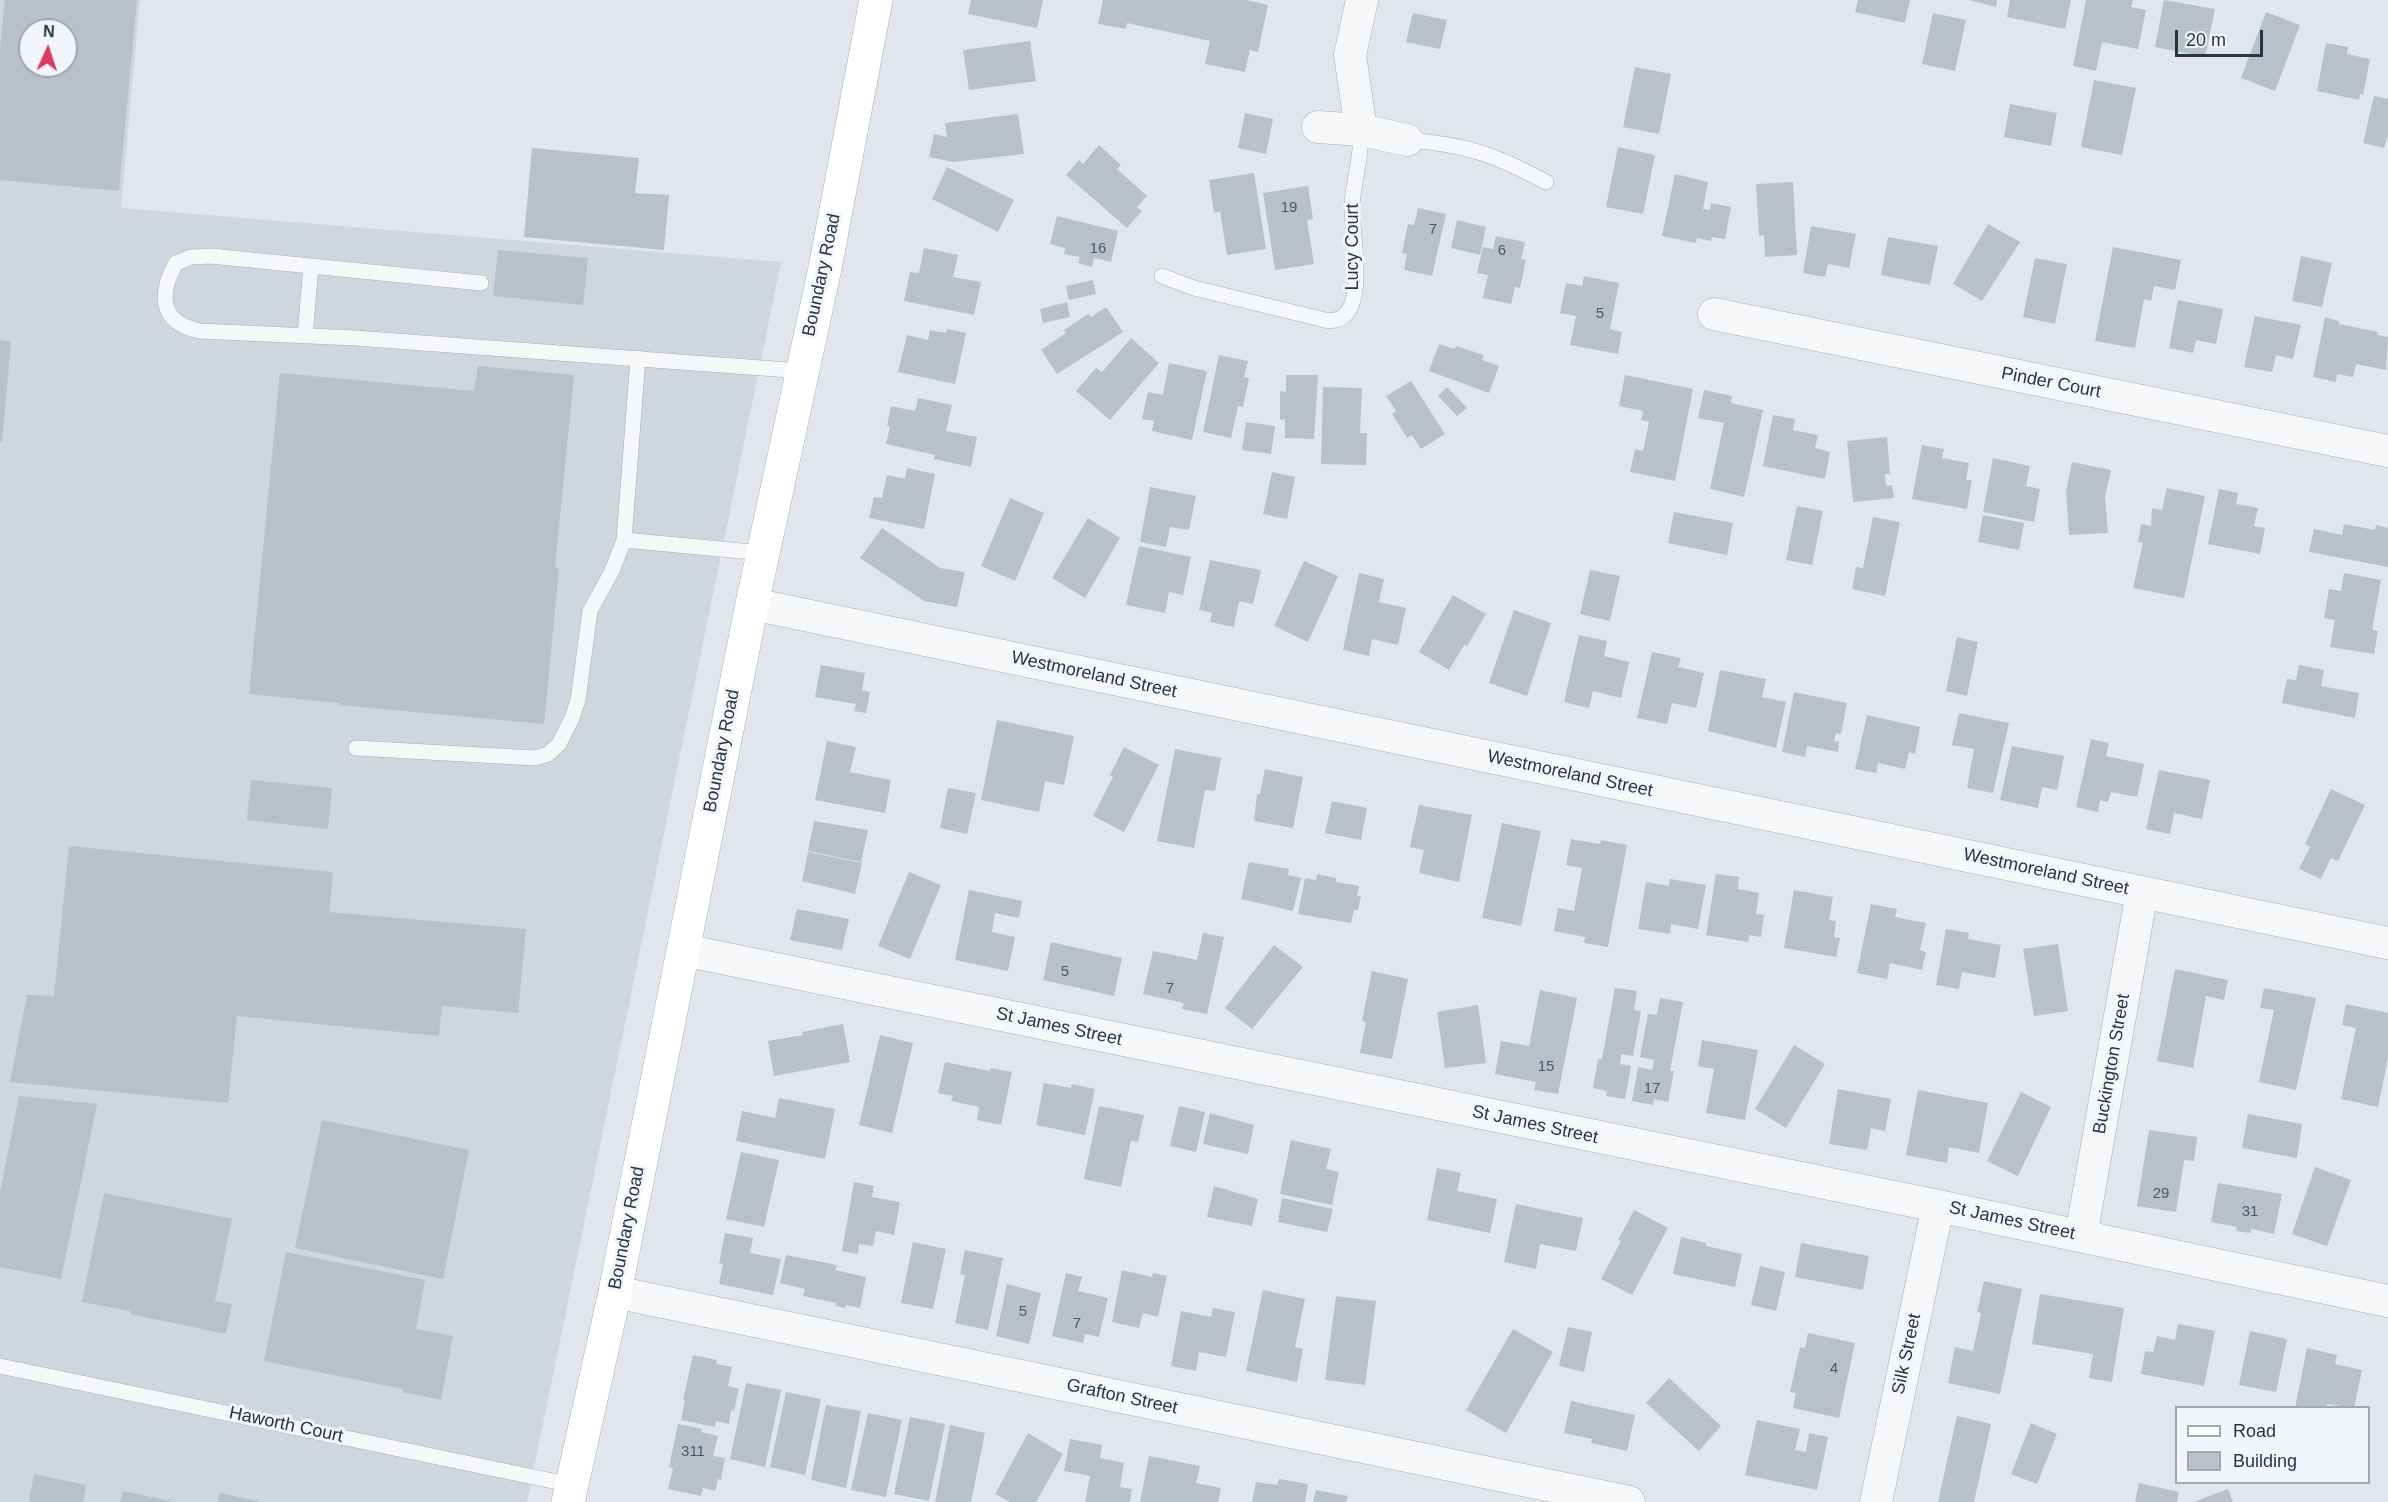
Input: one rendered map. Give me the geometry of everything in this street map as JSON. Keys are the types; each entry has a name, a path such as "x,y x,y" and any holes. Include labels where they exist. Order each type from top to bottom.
{"street":[{"name":"Boundary Road","path":"570,1493 615,1292 752,604 825,268 876,0"},
{"name":"Lucy Court","path":"1361,130 1350,55 1362,0"},
{"path":"1318,127 1361,130 1407,140"},
{"name":"Pinder Court","path":"1714,314 2388,451"},
{"name":"Westmoreland Street","path":"752,604 2142,892 2387,940"},
{"name":"Buckington Street","path":"2081,1236 2142,892"},
{"name":"St James Street","path":"682,950 1938,1206 2388,1301"},
{"name":"Silk Street","path":"1876,1502 1938,1206"},
{"name":"Grafton Street","path":"615,1292 1629,1502"}],"lane":[{"name":"Lucy Court","path":"1162,276 1194,288 1322,319 1333,320 1342,316 1353,300 1357,285 1352,210 1361,130"},
{"path":"1407,140 1444,142 1490,154 1546,182"},
{"path":"481,282 211,256 191,257 176,263 168,276 165,303 170,317 183,327 200,331 638,358 802,371"},
{"path":"305,336 311,266"},
{"path":"356,748 535,758 548,754 559,744 578,700 590,611 612,571 624,540 638,358"},
{"path":"624,540 763,553"},
{"name":"Haworth Court","path":"0,1366 570,1493"}],"shaded area":[{"path":"0,0 140,0 121,208 781,262 527,1502 0,1502"}],"building":[{"path":"5,0 137,0 119,191 0,180 0,49"},
{"path":"971,0 1043,0 1037,28 968,14"},
{"path":"1103,0 1246,0 1268,5 1258,52 1250,50 1245,72 1205,64 1210,41 1127,23 1126,29 1098,24"},
{"path":"1858,0 1910,0 1905,23 1855,12"},
{"path":"1969,0 1997,0 1996,7"},
{"path":"2010,0 2071,0 2065,29 2007,17"},
{"path":"2086,0 2133,0 2131,7 2146,10 2138,49 2102,42 2096,71 2073,66"},
{"path":"2164,0 2215,9 2205,57 2155,47"},
{"path":"2266,12 2300,25 2275,91 2241,78"},
{"path":"1413,13 1447,20 1440,49 1406,42"},
{"path":"1933,13 1966,20 1955,71 1922,64"},
{"path":"1030,41 1036,81 969,90 963,50"},
{"path":"2326,43 2348,47 2347,54 2370,59 2363,95 2360,94 2359,100 2317,91"},
{"path":"1635,67 1671,74 1659,134 1623,127"},
{"path":"2094,80 2136,88 2122,155 2081,147"},
{"path":"2374,96 2388,99 2388,135 2384,148 2363,143"},
{"path":"2010,104 2057,113 2051,146 2004,137"},
{"path":"1245,113 1273,119 1266,154 1238,148"},
{"path":"1018,114 1024,154 953,162 929,157 934,134 947,137 945,123"},
{"path":"1099,145 1121,165 1117,169 1147,196 1137,207 1142,211 1127,228 1066,175 1079,160 1083,164"},
{"path":"1618,147 1655,155 1643,214 1606,207"},
{"path":"532,148 639,158 635,193 669,195 664,250 524,237"},
{"path":"947,167 1014,200 998,232 932,199"},
{"path":"1254,173 1266,249 1227,255 1220,211 1214,213 1209,180"},
{"path":"1675,174 1708,182 1703,209 1710,210 1711,203 1731,207 1725,239 1712,237 1711,241 1697,238 1696,243 1662,236"},
{"path":"1793,182 1797,255 1765,257 1764,235 1759,236 1756,184"},
{"path":"1308,186 1313,219 1307,220 1314,264 1275,270 1263,193"},
{"path":"1418,208 1446,214 1432,276 1404,270 1407,254 1402,253 1408,224 1414,225"},
{"path":"1057,216 1118,231 1111,262 1094,258 1092,267 1078,263 1080,257 1064,254 1065,248 1050,244"},
{"path":"1457,220 1486,227 1480,255 1451,248"},
{"path":"1988,224 2020,242 1982,301 1953,284"},
{"path":"1811,226 1856,234 1849,268 1828,264 1825,277 1803,273"},
{"path":"1496,236 1525,242 1521,259 1526,260 1520,288 1515,287 1511,304 1483,298 1488,275 1477,273 1483,247 1493,249"},
{"path":"1888,237 1938,246 1930,285 1881,275"},
{"path":"2113,247 2181,260 2175,290 2154,286 2151,301 2144,299 2135,348 2095,341"},
{"path":"924,248 958,255 953,277 981,282 974,315 904,301 910,272 919,273"},
{"path":"498,250 588,258 583,305 493,296"},
{"path":"2301,256 2332,263 2322,307 2292,301"},
{"path":"2035,258 2067,264 2055,324 2023,317"},
{"path":"1584,276 1619,283 1610,329 1622,332 1618,354 1570,345 1576,316 1560,313 1566,283 1582,286"},
{"path":"1093,280 1096,294 1069,300 1066,286"},
{"path":"2178,300 2223,309 2216,344 2196,340 2193,353 2169,348"},
{"path":"1067,302 1070,317 1043,323 1040,309"},
{"path":"1106,307 1123,332 1057,374 1041,350 1066,333 1064,330 1088,314 1091,317"},
{"path":"2255,316 2301,325 2293,359 2276,355 2272,372 2244,367"},
{"path":"2325,317 2339,321 2339,324 2378,332 2377,335 2388,337 2386,370 2356,364 2353,377 2337,374 2336,382 2313,377"},
{"path":"947,329 966,333 955,384 898,372 907,335 928,340 930,330 946,333"},
{"path":"1131,338 1159,363 1110,420 1076,391 1096,368 1102,372"},
{"path":"0,340 11,342 2,442 0,442"},
{"path":"1439,344 1455,349 1456,346 1484,355 1482,360 1499,366 1489,393 1429,371"},
{"path":"1219,355 1248,361 1244,377 1249,378 1243,407 1238,406 1231,438 1203,432"},
{"path":"1169,363 1207,371 1192,440 1152,431 1154,421 1142,419 1148,392 1163,395"},
{"path":"478,366 574,375 555,568 559,569 544,724 339,705 339,703 249,694 280,373 474,391"},
{"path":"1286,375 1318,375 1314,439 1285,438 1285,420 1280,419 1280,391 1286,392"},
{"path":"1625,375 1693,389 1675,481 1630,472 1635,449 1643,451 1649,422 1641,420 1643,411 1619,406"},
{"path":"1411,381 1445,434 1421,449 1412,435 1407,438 1392,414 1396,411 1386,396"},
{"path":"1323,387 1362,388 1360,433 1367,433 1366,465 1321,464"},
{"path":"1447,387 1467,408 1457,416 1438,396"},
{"path":"1704,390 1732,396 1731,403 1763,410 1744,497 1710,489 1724,423 1698,418"},
{"path":"918,398 952,405 946,431 977,437 971,467 934,459 935,455 886,444 891,406 915,411"},
{"path":"1773,415 1795,419 1793,430 1818,435 1815,448 1830,452 1825,479 1763,466"},
{"path":"1246,422 1275,426 1271,454 1242,450"},
{"path":"1887,437 1890,474 1885,474 1886,486 1892,485 1894,498 1853,502 1847,441"},
{"path":"1922,445 1944,449 1942,458 1969,463 1966,480 1972,480 1967,509 1912,499"},
{"path":"1993,458 2030,466 2026,486 2040,489 2034,522 1983,512"},
{"path":"2072,462 2111,470 2105,496 2108,533 2069,535 2066,492"},
{"path":"907,468 935,474 924,529 869,518 874,497 882,498 887,475 905,479"},
{"path":"1272,472 1295,477 1287,519 1263,514"},
{"path":"1150,487 1196,496 1189,530 1170,527 1166,547 1140,542"},
{"path":"2167,488 2205,496 2184,598 2133,588 2143,543 2138,542 2141,524 2151,526 2152,508 2162,510"},
{"path":"2219,489 2238,493 2236,504 2258,508 2254,526 2265,528 2260,554 2208,544"},
{"path":"1010,498 1044,513 1015,581 981,566"},
{"path":"1797,506 1823,511 1812,565 1786,560"},
{"path":"1674,512 1733,523 1727,555 1668,543"},
{"path":"1983,515 2024,523 2019,550 1978,542"},
{"path":"1873,517 1900,522 1885,596 1852,589 1856,567 1863,568"},
{"path":"1088,518 1120,538 1085,598 1052,578"},
{"path":"2344,524 2375,530 2376,525 2388,528 2388,567 2309,552 2314,529 2342,535"},
{"path":"882,528 940,568 965,572 957,607 924,601 860,558"},
{"path":"1139,546 1191,557 1183,595 1169,592 1165,613 1126,605"},
{"path":"1210,560 1261,570 1253,604 1239,601 1234,627 1210,622 1212,613 1199,610"},
{"path":"1304,561 1338,576 1308,642 1274,626"},
{"path":"1590,570 1620,576 1610,621 1580,614"},
{"path":"1359,573 1384,579 1379,602 1406,608 1398,645 1372,639 1369,656 1343,650"},
{"path":"2344,573 2381,580 2372,630 2378,631 2374,654 2330,647 2335,620 2324,618 2329,589 2341,591"},
{"path":"1453,595 1486,614 1449,670 1419,652"},
{"path":"1514,610 1551,623 1527,696 1489,683"},
{"path":"1579,635 1607,641 1604,656 1629,662 1621,698 1593,691 1589,708 1564,702"},
{"path":"1957,637 1978,642 1967,696 1946,691"},
{"path":"1652,652 1681,658 1678,667 1704,673 1696,708 1672,703 1667,724 1637,718"},
{"path":"821,665 865,673 862,690 870,692 866,713 854,711 856,704 815,697"},
{"path":"2299,665 2324,670 2321,686 2359,693 2355,718 2282,703 2287,679 2296,680"},
{"path":"1720,670 1766,679 1762,697 1786,702 1776,748 1708,731"},
{"path":"1794,692 1847,703 1841,734 1836,733 1834,741 1839,742 1838,752 1807,746 1805,757 1782,752"},
{"path":"1959,713 2009,723 1993,793 1967,788 1974,749 1952,745"},
{"path":"1867,715 1920,727 1915,754 1909,752 1905,769 1878,763 1876,773 1855,769"},
{"path":"997,720 1074,736 1064,785 1045,781 1039,812 981,800"},
{"path":"2091,739 2109,743 2106,756 2144,764 2137,797 2111,792 2108,802 2100,800 2098,812 2076,807"},
{"path":"827,741 856,747 850,772 891,780 885,813 815,800"},
{"path":"2012,746 2064,756 2057,790 2042,787 2038,808 2000,800"},
{"path":"1124,747 1159,765 1124,832 1093,816 1113,777 1110,775"},
{"path":"1175,749 1221,758 1215,791 1205,790 1194,848 1157,841"},
{"path":"1265,769 1303,777 1293,828 1254,821 1257,794 1260,794"},
{"path":"2159,770 2210,780 2202,819 2174,813 2170,834 2146,829"},
{"path":"251,780 332,788 328,829 247,820"},
{"path":"948,788 976,793 967,834 940,828"},
{"path":"2331,789 2365,805 2338,861 2331,858 2321,879 2299,869 2310,847 2305,844"},
{"path":"1332,801 1367,808 1361,840 1325,833"},
{"path":"1419,805 1472,815 1459,882 1419,873 1424,850 1410,847"},
{"path":"814,821 868,830 861,862 808,851"},
{"path":"1502,823 1541,831 1521,926 1482,918"},
{"path":"1571,839 1600,844 1601,840 1627,845 1608,947 1584,943 1585,937 1554,931 1558,908 1574,911 1582,868 1566,865"},
{"path":"69,846 333,872 329,912 526,929 518,1013 442,1006 439,1036 237,1016 228,1103 10,1082 27,995 54,996"},
{"path":"808,852 862,863 855,894 802,881"},
{"path":"1249,862 1289,869 1288,875 1301,878 1293,911 1241,899"},
{"path":"909,872 941,885 910,959 878,946"},
{"path":"1317,874 1336,878 1336,882 1359,886 1357,896 1361,896 1358,910 1354,910 1351,923 1298,914 1305,878 1316,880"},
{"path":"1716,874 1739,877 1738,889 1759,893 1756,914 1764,915 1761,937 1749,935 1748,942 1706,935"},
{"path":"1670,879 1706,885 1698,929 1671,924 1670,934 1638,929 1646,882 1669,886"},
{"path":"969,890 1022,901 1019,918 995,913 992,932 1015,937 1008,971 955,960"},
{"path":"1794,890 1833,897 1829,920 1836,921 1834,937 1840,938 1836,957 1784,948"},
{"path":"1871,904 1897,909 1895,917 1926,923 1920,950 1926,952 1922,970 1890,963 1887,979 1857,973"},
{"path":"797,909 849,919 842,950 790,940"},
{"path":"1946,929 1969,933 1968,939 2001,945 1995,978 1962,972 1959,989 1936,985"},
{"path":"1203,933 1224,937 1207,1014 1182,1009 1184,1003 1143,994 1153,951 1197,960"},
{"path":"1051,942 1122,958 1114,996 1043,980"},
{"path":"2058,944 2068,1011 2034,1016 2023,949"},
{"path":"1274,945 1303,967 1252,1029 1225,1008"},
{"path":"2175,969 2228,980 2224,1000 2206,996 2193,1068 2157,1061"},
{"path":"1372,971 1408,979 1392,1059 1360,1053 1366,1022 1362,1021"},
{"path":"1615,988 1637,991 1634,1010 1641,1011 1633,1056 1621,1054 1620,1064 1631,1066 1625,1099 1606,1096 1607,1091 1593,1088 1598,1059 1602,1059"},
{"path":"2264,988 2316,998 2296,1090 2259,1082 2274,1010 2260,1008"},
{"path":"1540,990 1577,998 1558,1094 1534,1090 1536,1082 1495,1074 1501,1041 1529,1046"},
{"path":"1660,998 1683,1002 1670,1071 1674,1071 1668,1102 1654,1099 1653,1105 1632,1101 1638,1067 1652,1070 1654,1060 1640,1057 1648,1014 1657,1015"},
{"path":"2346,1004 2388,1013 2388,1058 2378,1107 2341,1099 2356,1028 2342,1025"},
{"path":"1478,1005 1486,1063 1445,1068 1437,1012"},
{"path":"843,1024 850,1062 774,1076 768,1041 803,1035 802,1032"},
{"path":"880,1035 913,1043 892,1133 859,1125"},
{"path":"1702,1040 1758,1050 1745,1120 1706,1113 1714,1069 1698,1066"},
{"path":"1794,1045 1825,1064 1786,1128 1755,1109"},
{"path":"945,1062 990,1071 991,1068 1012,1072 1001,1125 977,1120 979,1107 951,1101 953,1096 938,1093"},
{"path":"1044,1083 1071,1088 1072,1084 1095,1089 1085,1135 1036,1125"},
{"path":"1838,1089 1891,1099 1885,1131 1871,1128 1867,1150 1829,1144"},
{"path":"1918,1090 1988,1103 1979,1153 1949,1147 1947,1163 1906,1155"},
{"path":"2021,1092 2051,1107 2018,1176 1987,1161"},
{"path":"19,1096 97,1104 61,1279 0,1267 0,1193"},
{"path":"779,1098 835,1109 825,1159 736,1141 742,1111 775,1118"},
{"path":"1099,1106 1144,1115 1138,1142 1131,1141 1121,1187 1084,1179"},
{"path":"1179,1106 1205,1112 1196,1152 1170,1146"},
{"path":"1210,1113 1254,1125 1248,1154 1203,1144"},
{"path":"2248,1114 2302,1124 2297,1158 2242,1148"},
{"path":"322,1120 469,1150 443,1279 295,1248"},
{"path":"2149,1130 2197,1137 2194,1161 2184,1160 2176,1212 2137,1206"},
{"path":"1291,1140 1331,1149 1326,1169 1339,1172 1332,1205 1280,1194"},
{"path":"741,1152 779,1160 764,1227 726,1219"},
{"path":"2315,1167 2351,1180 2327,1246 2292,1234"},
{"path":"1437,1168 1461,1173 1457,1191 1497,1199 1490,1233 1427,1220"},
{"path":"854,1182 874,1186 872,1197 900,1202 894,1235 876,1231 873,1246 859,1244 858,1254 842,1251"},
{"path":"2218,1183 2282,1194 2274,1234 2251,1229 2251,1233 2236,1231 2237,1227 2211,1222"},
{"path":"1214,1186 1258,1199 1252,1226 1207,1217"},
{"path":"104,1193 232,1219 215,1301 232,1304 226,1334 82,1302"},
{"path":"1282,1198 1333,1209 1327,1232 1278,1222"},
{"path":"1516,1204 1583,1218 1576,1251 1540,1244 1536,1269 1504,1262"},
{"path":"1634,1210 1668,1228 1632,1295 1601,1279"},
{"path":"725,1233 753,1238 750,1253 781,1259 773,1295 719,1284 723,1264 719,1263"},
{"path":"1681,1237 1706,1243 1706,1246 1742,1254 1735,1287 1673,1274"},
{"path":"913,1242 946,1249 933,1309 901,1303"},
{"path":"1801,1243 1869,1256 1863,1290 1795,1277"},
{"path":"965,1250 1003,1258 988,1330 955,1323 965,1275 960,1274"},
{"path":"286,1252 425,1280 416,1329 453,1336 441,1400 403,1392 403,1389 264,1361"},
{"path":"786,1255 837,1265 835,1270 866,1277 860,1308 846,1305 845,1308 835,1306 836,1303 803,1296 805,1289 780,1283"},
{"path":"1760,1266 1785,1272 1776,1311 1751,1305"},
{"path":"1122,1270 1152,1277 1153,1273 1167,1276 1158,1317 1143,1313 1139,1328 1112,1322"},
{"path":"1066,1273 1082,1277 1078,1291 1108,1298 1099,1337 1085,1334 1083,1343 1052,1336"},
{"path":"1984,1281 2022,1289 2000,1394 1948,1383 1955,1347 1973,1351 1981,1313 1977,1312"},
{"path":"1007,1284 1041,1293 1029,1344 996,1336"},
{"path":"1263,1290 1305,1299 1295,1347 1303,1349 1297,1382 1246,1371"},
{"path":"2040,1294 2124,1308 2112,1382 2089,1378 2093,1354 2032,1344"},
{"path":"1336,1296 1376,1301 1365,1385 1325,1380"},
{"path":"1213,1308 1235,1312 1226,1357 1199,1352 1196,1371 1171,1366 1181,1311 1211,1317"},
{"path":"2178,1324 2215,1331 2204,1386 2141,1374 2145,1351 2153,1352 2157,1336 2175,1340"},
{"path":"1568,1327 1592,1332 1584,1372 1559,1366"},
{"path":"1513,1329 1553,1352 1506,1433 1466,1410"},
{"path":"2250,1331 2287,1339 2276,1392 2239,1385"},
{"path":"1808,1333 1855,1343 1839,1418 1793,1408 1796,1393 1790,1392 1800,1347 1805,1348"},
{"path":"2307,1348 2337,1355 2335,1364 2362,1370 2354,1406 2327,1404 2326,1406 2295,1406"},
{"path":"693,1355 717,1360 716,1364 732,1367 728,1386 739,1389 734,1411 731,1410 729,1424 716,1421 715,1427 681,1420"},
{"path":"1669,1378 1721,1426 1699,1451 1646,1403"},
{"path":"746,1383 781,1390 765,1467 730,1459"},
{"path":"786,1392 821,1399 805,1475 770,1467"},
{"path":"1571,1401 1635,1415 1627,1451 1591,1443 1592,1439 1564,1433"},
{"path":"826,1405 861,1411 846,1488 811,1480"},
{"path":"868,1413 902,1420 886,1497 851,1490"},
{"path":"1957,1416 1991,1424 1974,1502 1938,1502"},
{"path":"910,1417 945,1424 929,1501 894,1494"},
{"path":"1757,1420 1800,1429 1795,1450 1806,1452 1809,1433 1828,1437 1817,1490 1745,1475"},
{"path":"2031,1423 2057,1434 2037,1484 2011,1474"},
{"path":"678,1424 702,1429 701,1432 718,1436 713,1456 725,1458 721,1480 718,1479 715,1491 703,1488 701,1496 668,1489 673,1468 669,1467"},
{"path":"950,1425 985,1433 971,1502 935,1502"},
{"path":"1028,1433 1063,1454 1036,1502 1010,1502 995,1494"},
{"path":"1070,1439 1102,1445 1100,1458 1124,1463 1120,1487 1132,1489 1130,1502 1085,1502 1090,1476 1064,1471"},
{"path":"1149,1456 1200,1466 1196,1483 1221,1488 1218,1502 1140,1502"},
{"path":"34,1474 86,1485 83,1502 29,1502"},
{"path":"1279,1479 1308,1484 1305,1502 1252,1502 1256,1482 1277,1485"},
{"path":"2139,1483 2179,1492 2177,1502 2135,1502"},
{"path":"2228,1489 2233,1502 2193,1502"},
{"path":"1316,1490 1348,1496 1346,1502 1313,1502"},
{"path":"123,1491 171,1501 171,1502 120,1502"},
{"path":"219,1493 259,1501 218,1502"}]}
